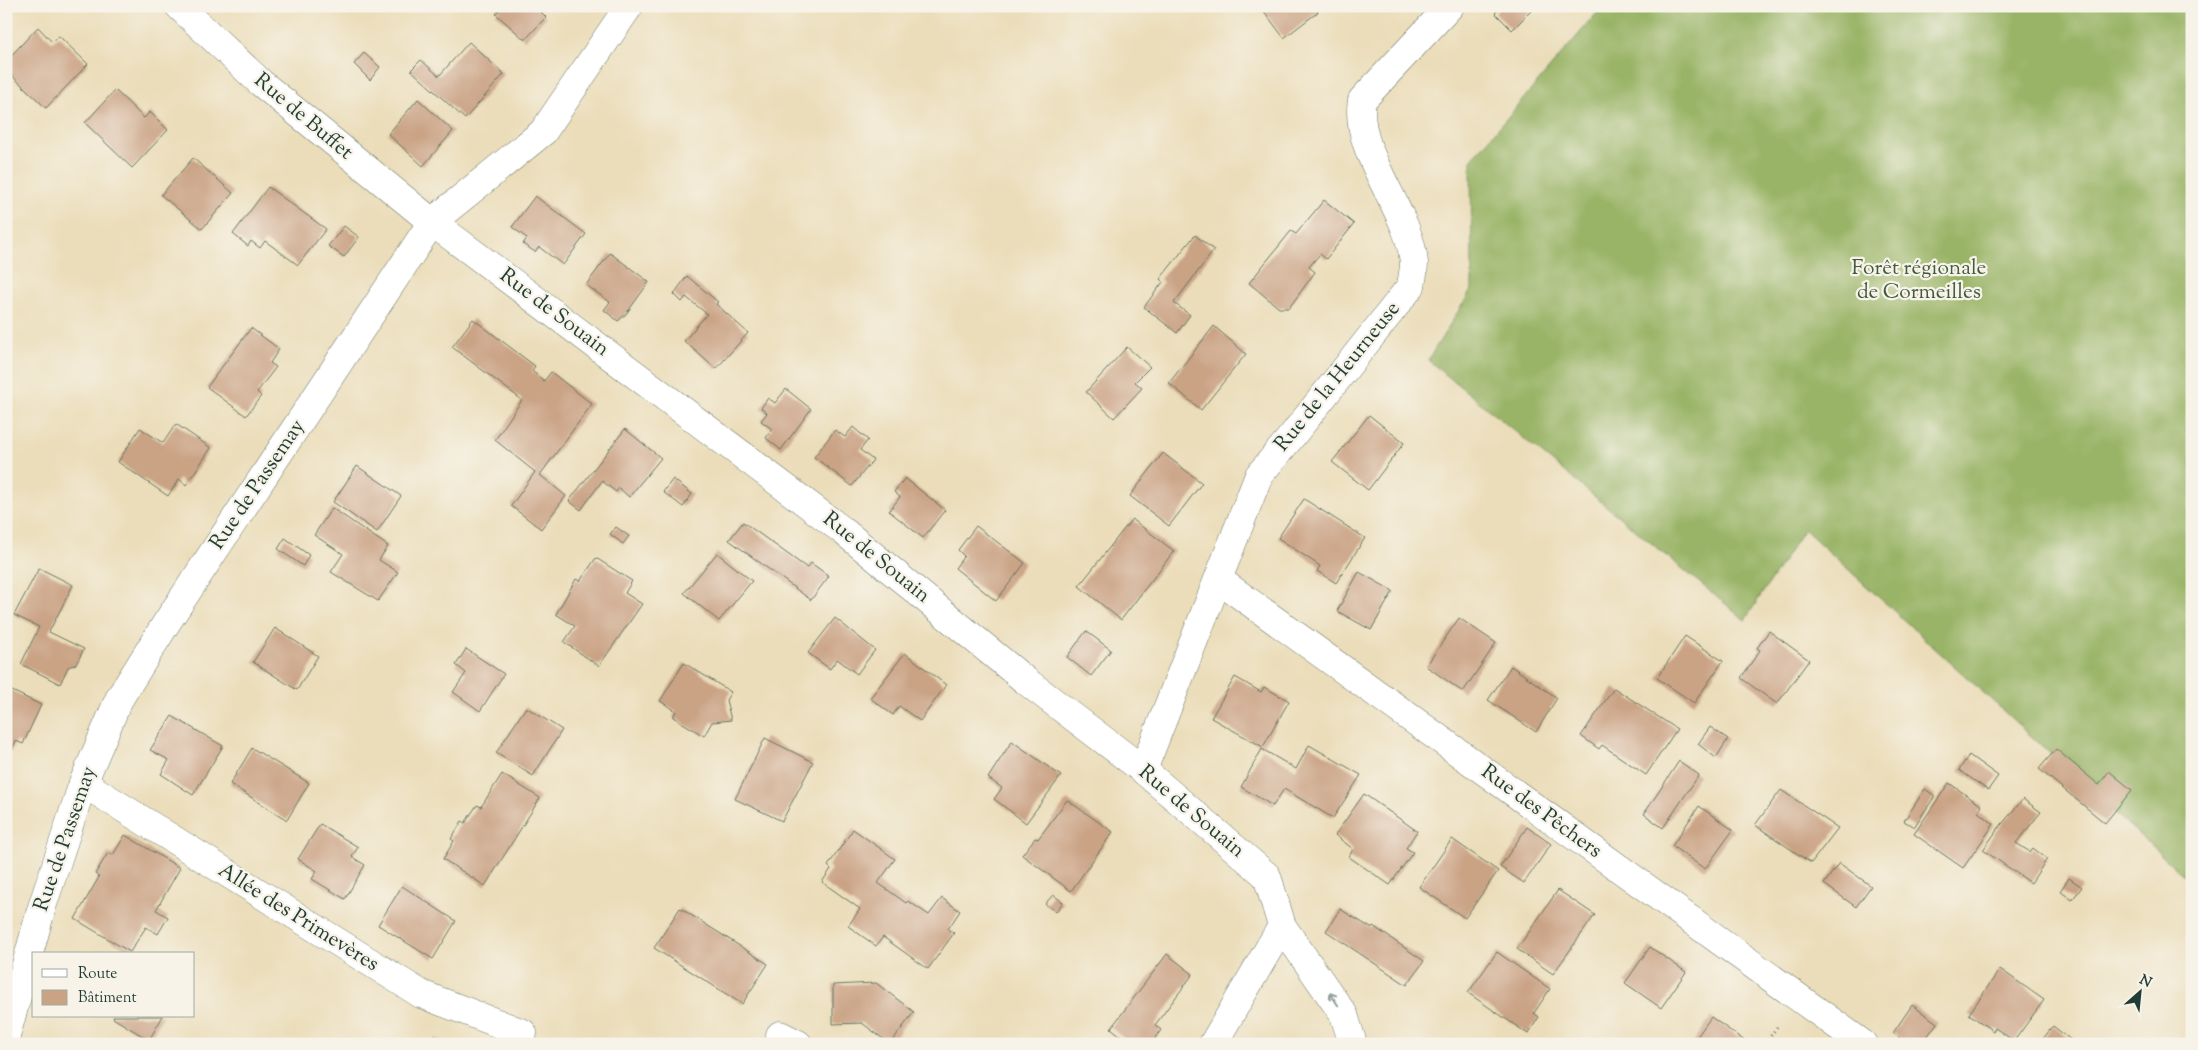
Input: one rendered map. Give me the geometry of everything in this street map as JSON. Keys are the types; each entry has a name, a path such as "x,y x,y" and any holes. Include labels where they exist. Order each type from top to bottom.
{"street":[{"name":"Rue de Buffet","path":"178,6 262,83 432,222"},
{"name":"Rue de Passemay","path":"6,1036 42,907 83,783 119,699 178,605 432,222 543,132 630,6"},
{"name":"Rue de la Heurneuse","path":"1144,770 1259,475 1411,286 1414,265 1410,244 1364,135 1359,115 1362,100 1450,6"},
{"name":"Rue de Souain","path":"432,222 835,524 1026,681 1144,770 1267,876 1282,926 1344,1015 1353,1044"},
{"name":"Rue des Pêchers","path":"1219,580 1863,1044"},
{"name":"Allée des Primevères","path":"83,783 420,994 523,1033"},
{"path":"1213,1044 1282,926"}],"green space":[{"name":"Forêt régionale de Cormeilles","path":"1603,6 2192,6 2192,883 1804,529 1745,620 1428,360 1472,289 1471,160"}],"building":[{"path":"502,6 535,6 546,17 525,40 496,14"},
{"path":"1260,6 1314,6 1318,12 1284,38"},
{"path":"1502,6 1536,6 1512,30 1495,13"},
{"path":"38,27 52,42 59,36 88,64 46,108 6,70 6,61"},
{"path":"469,42 504,74 465,119 411,70 421,60 439,76"},
{"path":"364,53 380,67 370,80 354,64"},
{"path":"115,90 144,118 150,112 168,130 132,168 85,123"},
{"path":"418,99 453,131 423,166 388,134"},
{"path":"193,158 233,193 202,229 161,195"},
{"path":"268,187 326,229 298,265 265,241 260,248 251,241 248,246 233,234"},
{"path":"535,196 586,234 563,265 539,247 535,252 523,244 527,238 512,227"},
{"path":"1324,200 1354,224 1326,259 1320,254 1309,267 1315,272 1289,308 1279,308 1249,283 1291,231 1296,234"},
{"path":"344,226 359,237 344,257 328,246"},
{"path":"1195,235 1214,250 1174,303 1190,315 1177,333 1144,307 1163,282 1160,279"},
{"path":"610,253 649,282 626,314 618,321 604,310 610,302 586,285"},
{"path":"687,276 718,302 716,304 748,333 716,369 684,341 707,314 686,297 682,302 674,294"},
{"path":"473,319 535,366 532,371 544,381 551,372 592,404 540,475 566,496 541,529 511,506 535,472 495,440 522,400 452,347"},
{"path":"1214,326 1246,354 1201,410 1169,383"},
{"path":"251,328 279,349 270,363 276,367 257,392 261,396 246,416 207,387"},
{"path":"1127,347 1150,367 1135,382 1142,388 1114,418 1086,392"},
{"path":"786,389 811,409 781,450 766,438 772,429 761,421 767,413 761,408 768,398 775,403"},
{"path":"1369,415 1404,443 1368,490 1332,462"},
{"path":"176,424 211,448 186,485 179,479 168,496 118,462 140,428 163,443"},
{"path":"853,427 868,440 860,450 873,460 852,486 814,457 835,430 845,437"},
{"path":"625,429 661,458 629,497 619,488 616,492 602,481 581,510 569,501"},
{"path":"1163,453 1202,483 1169,526 1130,496"},
{"path":"357,466 401,496 377,532 333,502"},
{"path":"905,478 945,510 923,538 889,511 900,497 894,492"},
{"path":"673,479 692,494 683,507 663,492"},
{"path":"1304,499 1365,538 1336,583 1317,571 1320,566 1278,538"},
{"path":"332,508 388,546 379,560 398,572 378,601 331,572 343,554 314,535"},
{"path":"1132,519 1174,551 1121,620 1079,586"},
{"path":"743,522 807,568 811,563 829,576 811,600 729,540"},
{"path":"976,526 1025,563 996,601 955,568 964,556 958,550"},
{"path":"616,527 629,536 623,544 610,534"},
{"path":"285,538 309,555 303,566 278,549"},
{"path":"717,553 752,581 719,621 684,593"},
{"path":"596,558 632,581 625,593 642,604 599,666 564,642 575,626 556,614 576,579 580,581"},
{"path":"39,568 73,585 49,632 84,649 76,664 68,667 60,684 21,664 39,627 14,615"},
{"path":"1359,572 1393,591 1371,630 1337,611"},
{"path":"835,618 875,650 857,674 837,659 830,669 808,653"},
{"path":"1459,618 1496,643 1463,692 1426,666"},
{"path":"275,628 318,656 297,690 253,662"},
{"path":"1086,631 1111,650 1091,676 1067,657"},
{"path":"1769,631 1809,660 1777,704 1741,678 1760,650 1757,648"},
{"path":"1685,636 1723,661 1694,703 1657,678"},
{"path":"466,649 504,674 480,711 453,692 466,673 456,665"},
{"path":"905,653 946,685 920,721 899,706 893,715 870,698"},
{"path":"684,663 731,692 726,700 731,720 712,722 704,736 673,717 676,711 660,701"},
{"path":"1511,666 1557,698 1536,732 1488,700"},
{"path":"1235,677 1261,692 1264,687 1289,701 1263,747 1211,718"},
{"path":"6,688 41,705 23,744 16,741 6,761"},
{"path":"1614,688 1677,729 1646,775 1602,745 1599,749 1581,736"},
{"path":"526,707 562,730 533,776 496,753"},
{"path":"172,716 223,746 193,795 161,774 169,760 150,750"},
{"path":"1710,727 1728,739 1716,758 1698,744"},
{"path":"765,738 813,762 782,821 735,799"},
{"path":"1012,741 1061,776 1026,823 994,799 1002,788 988,778"},
{"path":"1309,745 1361,775 1333,818 1284,789 1273,806 1241,787 1262,749 1296,769"},
{"path":"252,748 309,783 287,820 230,784"},
{"path":"2056,749 2099,785 2109,771 2132,790 2105,823 2039,769"},
{"path":"1969,755 1998,776 1988,790 1959,770"},
{"path":"1679,761 1699,775 1663,828 1644,814"},
{"path":"502,774 540,798 485,886 443,859 454,841 451,839 462,821 465,823 477,805 481,807"},
{"path":"1949,783 1982,806 1978,812 1994,824 1963,868 1914,834"},
{"path":"1925,789 1935,796 1914,827 1904,821"},
{"path":"1781,790 1838,828 1811,863 1755,825"},
{"path":"1364,794 1417,831 1406,848 1413,852 1390,885 1349,857 1353,849 1335,835"},
{"path":"2023,799 2041,812 2016,843 2030,852 2033,848 2047,859 2031,883 1983,850"},
{"path":"1067,800 1113,832 1071,891 1022,855 1035,838 1038,839"},
{"path":"1699,806 1733,830 1705,869 1672,846"},
{"path":"320,824 358,847 352,857 365,865 345,899 312,879 317,871 298,859"},
{"path":"1527,827 1551,844 1524,883 1500,867"},
{"path":"853,829 895,859 878,883 906,903 908,901 929,915 942,898 960,911 948,929 954,933 928,969 883,937 876,946 848,926 860,909 822,882 831,869 828,866"},
{"path":"125,835 180,868 156,910 168,917 158,934 146,927 130,952 75,919 99,877 95,874 108,853 113,855"},
{"path":"1452,839 1498,871 1465,918 1419,887"},
{"path":"1839,863 1871,886 1856,907 1824,884"},
{"path":"2069,878 2082,887 2072,900 2060,891"},
{"path":"402,886 456,921 433,959 378,925"},
{"path":"1558,890 1595,915 1553,974 1517,949"},
{"path":"1053,895 1063,902 1056,912 1045,904"},
{"path":"680,908 768,964 742,1004 654,948"},
{"path":"1340,909 1371,928 1373,926 1424,961 1407,985 1326,931"},
{"path":"1650,947 1686,972 1661,1008 1625,983"},
{"path":"1497,952 1550,989 1534,1013 1539,1017 1528,1034 1468,993"},
{"path":"1167,954 1193,974 1155,1025 1161,1030 1151,1044 1131,1044 1111,1028"},
{"path":"2000,969 2044,1000 2014,1041 1995,1028 1993,1031 1969,1014"},
{"path":"876,983 914,1012 890,1044 862,1023 833,1024 833,985"},
{"path":"1912,1005 1937,1023 1922,1044 1908,1044 1893,1033"},
{"path":"1711,1017 1749,1044 1692,1044"},
{"path":"113,1018 162,1018 149,1040"},
{"path":"2053,1026 2076,1044 2039,1044"},
{"path":"435,1038 450,1044 433,1044"}]}
